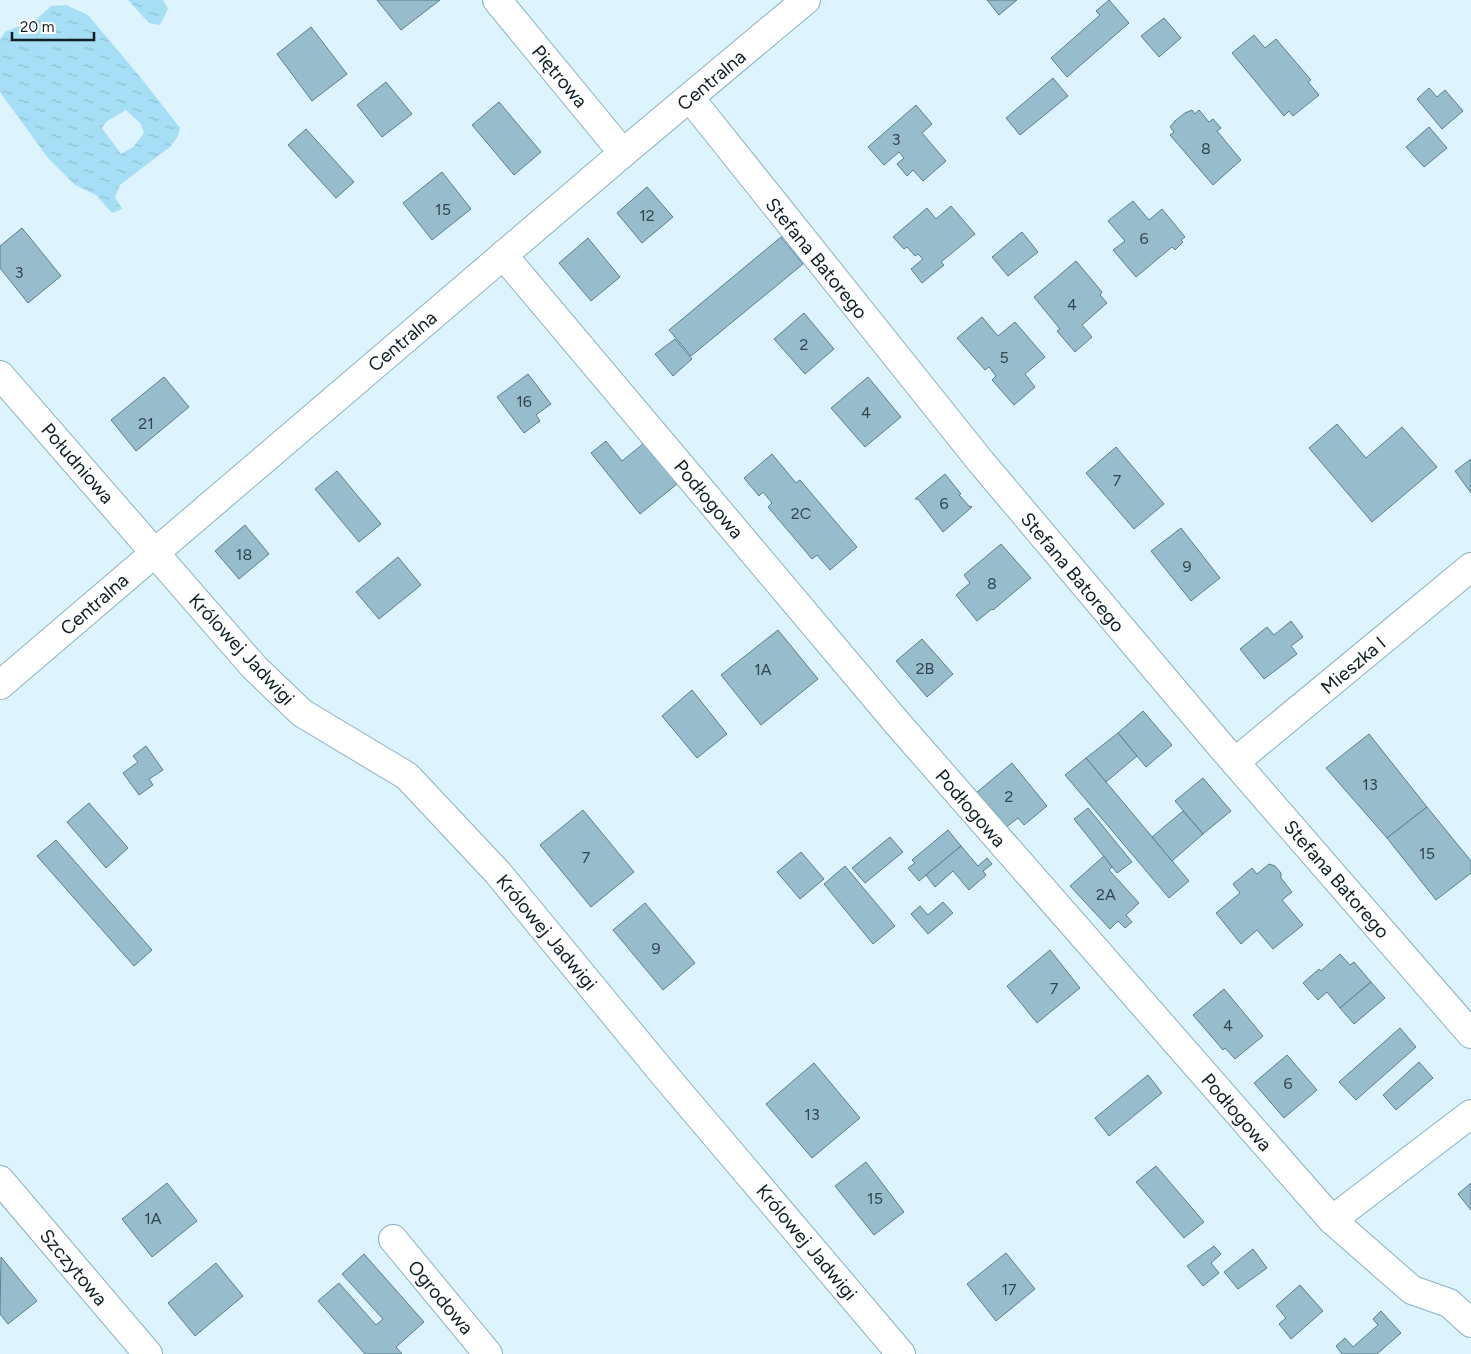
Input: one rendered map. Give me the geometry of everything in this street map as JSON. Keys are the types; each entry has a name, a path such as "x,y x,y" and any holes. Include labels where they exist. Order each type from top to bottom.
{"street":[{"name":"Piętrowa","path":"497,0 623,153"},
{"name":"Centralna","path":"0,685 504,254 806,0"},
{"name":"Stefana Batorego","path":"690,98 981,462 1235,762 1471,1034"},
{"name":"Podłogowa","path":"504,254 898,724 1332,1220 1412,1290 1449,1302 1471,1323"},
{"name":"Południowa","path":"0,375 155,552"},
{"name":"Królowej Jadwigi","path":"155,552 254,667 302,713 407,776 498,873 900,1354"},
{"name":"Mieszka I","path":"1235,762 1471,567"},
{"path":"1332,1220 1471,1114"},
{"name":"Szczytowa","path":"0,1180 148,1354"},
{"name":"Ogrodowa","path":"393,1239 488,1354"}],"water":[{"path":"128,0 163,0 168,9 160,25 149,23"},
{"path":"66,5 88,15 180,128 178,136 171,146 120,185 115,197 122,209 112,213 96,195 75,185 48,158 0,92 0,39 5,32 37,19 51,6","holes":["126,110 141,124 144,133 133,147 121,154 102,128 107,121"]}],"building":[{"path":"377,0 440,0 401,30"},
{"path":"987,0 1017,0 999,15"},
{"path":"1109,0 1129,23 1067,77 1051,58 1100,15 1096,11"},
{"path":"1164,18 1181,38 1159,57 1141,36"},
{"path":"311,27 347,74 312,101 277,54"},
{"path":"1254,35 1265,48 1276,39 1311,80 1308,82 1319,95 1293,116 1289,111 1284,116 1232,53"},
{"path":"1053,78 1068,96 1020,135 1006,118"},
{"path":"386,82 412,114 382,137 357,105"},
{"path":"1429,88 1437,97 1445,90 1463,111 1442,129 1417,99"},
{"path":"499,102 541,152 514,175 472,125"},
{"path":"916,105 932,124 922,133 946,161 923,181 913,170 907,176 897,164 904,158 899,152 884,165 868,147"},
{"path":"1192,110 1195,114 1199,110 1209,122 1213,119 1221,128 1217,131 1241,160 1213,185 1170,135 1174,132 1170,127 1175,121"},
{"path":"1429,127 1447,148 1424,167 1406,147"},
{"path":"306,129 354,182 336,198 288,145"},
{"path":"442,172 471,209 432,240 403,203"},
{"path":"647,187 673,217 642,243 617,213"},
{"path":"1133,201 1149,220 1162,209 1185,237 1175,250 1172,247 1136,277 1113,250 1125,241 1108,221"},
{"path":"951,206 975,234 941,262 944,265 922,283 911,269 923,259 918,254 915,256 907,247 904,249 893,237 927,208 936,219"},
{"path":"22,228 61,276 28,303 0,268 0,246"},
{"path":"1022,232 1038,252 1008,276 992,257"},
{"path":"781,237 803,264 691,356 669,330"},
{"path":"588,238 620,277 591,301 559,263"},
{"path":"1076,261 1102,292 1100,295 1107,303 1082,325 1092,337 1075,352 1057,331 1060,329 1034,297"},
{"path":"804,313 834,349 805,374 774,339"},
{"path":"982,317 998,336 1015,322 1045,357 1025,374 1035,387 1014,405 992,380 996,376 989,367 985,370 957,338"},
{"path":"675,339 692,359 673,376 655,354"},
{"path":"528,374 551,404 536,415 540,421 524,433 497,397"},
{"path":"164,377 189,407 136,451 111,420"},
{"path":"868,377 901,417 865,447 831,408"},
{"path":"1337,424 1366,458 1402,427 1437,467 1372,522 1309,448"},
{"path":"649,439 682,480 640,514 591,453 606,441 622,461"},
{"path":"1116,447 1164,504 1134,529 1086,473"},
{"path":"772,454 796,483 800,480 857,547 830,570 817,555 812,559 768,507 772,503 763,492 759,496 744,478"},
{"path":"1471,459 1471,493 1455,471"},
{"path":"337,471 381,524 359,542 315,489"},
{"path":"945,474 961,494 959,495 972,507 943,532 918,499 915,499"},
{"path":"245,525 269,554 239,579 215,551"},
{"path":"1181,528 1220,578 1191,601 1151,551"},
{"path":"1001,544 1031,578 977,621 956,595 970,583 964,575"},
{"path":"398,557 421,585 379,619 356,592"},
{"path":"1291,621 1303,637 1291,646 1297,654 1264,679 1240,649 1267,627 1274,635"},
{"path":"778,630 818,679 761,725 721,675"},
{"path":"922,639 953,674 927,697 896,661"},
{"path":"692,690 727,734 697,758 662,716"},
{"path":"1143,711 1172,745 1146,767 1118,733"},
{"path":"1118,733 1137,756 1106,782 1086,758"},
{"path":"1369,734 1427,807 1387,838 1326,768"},
{"path":"146,746 163,770 149,779 153,785 139,795 123,773 138,762 133,756"},
{"path":"1086,758 1189,881 1169,898 1065,775"},
{"path":"1012,763 1047,806 1024,825 1018,818 1005,828 976,793"},
{"path":"1203,778 1231,811 1203,834 1175,801"},
{"path":"89,803 128,848 106,868 67,822"},
{"path":"1427,807 1471,861 1471,873 1436,900 1387,838"},
{"path":"1088,808 1132,862 1117,873 1074,819"},
{"path":"583,810 634,872 591,907 540,845"},
{"path":"1183,811 1203,834 1172,861 1152,837"},
{"path":"948,830 961,846 919,881 908,868 915,863 912,860"},
{"path":"890,837 903,852 865,883 852,868"},
{"path":"56,840 152,950 134,966 37,856"},
{"path":"961,846 978,866 987,858 992,864 983,871 986,875 969,890 953,871 935,887 926,875"},
{"path":"801,852 824,879 800,899 777,872"},
{"path":"1104,856 1112,867 1109,870 1139,903 1126,915 1132,922 1125,928 1118,921 1110,929 1070,886"},
{"path":"1269,864 1275,866 1281,873 1281,878 1292,892 1282,900 1303,925 1273,949 1257,930 1241,944 1216,913 1240,893 1233,884 1252,868 1257,874"},
{"path":"845,866 895,926 873,944 824,884"},
{"path":"943,902 953,913 928,934 911,914 920,906 928,915"},
{"path":"645,903 695,963 663,990 613,930"},
{"path":"1050,950 1080,988 1037,1023 1007,986"},
{"path":"1340,954 1350,965 1354,962 1371,982 1340,1008 1327,992 1318,1000 1303,983 1319,969 1321,971"},
{"path":"1371,982 1385,998 1354,1024 1340,1008"},
{"path":"1224,989 1263,1036 1235,1059 1225,1048 1223,1050 1193,1015"},
{"path":"1400,1028 1416,1047 1356,1100 1339,1082"},
{"path":"1287,1055 1317,1090 1284,1118 1254,1083"},
{"path":"1419,1062 1433,1078 1396,1110 1383,1095"},
{"path":"814,1063 860,1118 812,1158 766,1104"},
{"path":"1148,1075 1162,1093 1109,1136 1095,1118"},
{"path":"866,1162 904,1212 874,1235 835,1186"},
{"path":"1156,1166 1204,1222 1184,1238 1136,1182"},
{"path":"167,1183 197,1221 152,1257 122,1219"},
{"path":"1471,1183 1471,1210 1458,1194"},
{"path":"1214,1246 1221,1254 1211,1263 1219,1273 1203,1286 1187,1266"},
{"path":"1253,1249 1267,1268 1238,1289 1224,1272"},
{"path":"1006,1253 1035,1289 996,1321 967,1284"},
{"path":"364,1254 424,1322 396,1347 402,1354 365,1354 318,1301 339,1283 376,1325 383,1319 342,1274"},
{"path":"1,1257 37,1301 8,1324 0,1314"},
{"path":"216,1263 243,1296 195,1336 168,1303"},
{"path":"1300,1285 1323,1311 1291,1339 1279,1324 1286,1318 1276,1306"},
{"path":"1381,1311 1401,1333 1377,1354 1342,1354 1336,1346 1345,1338 1353,1347 1378,1325 1373,1319"}]}
